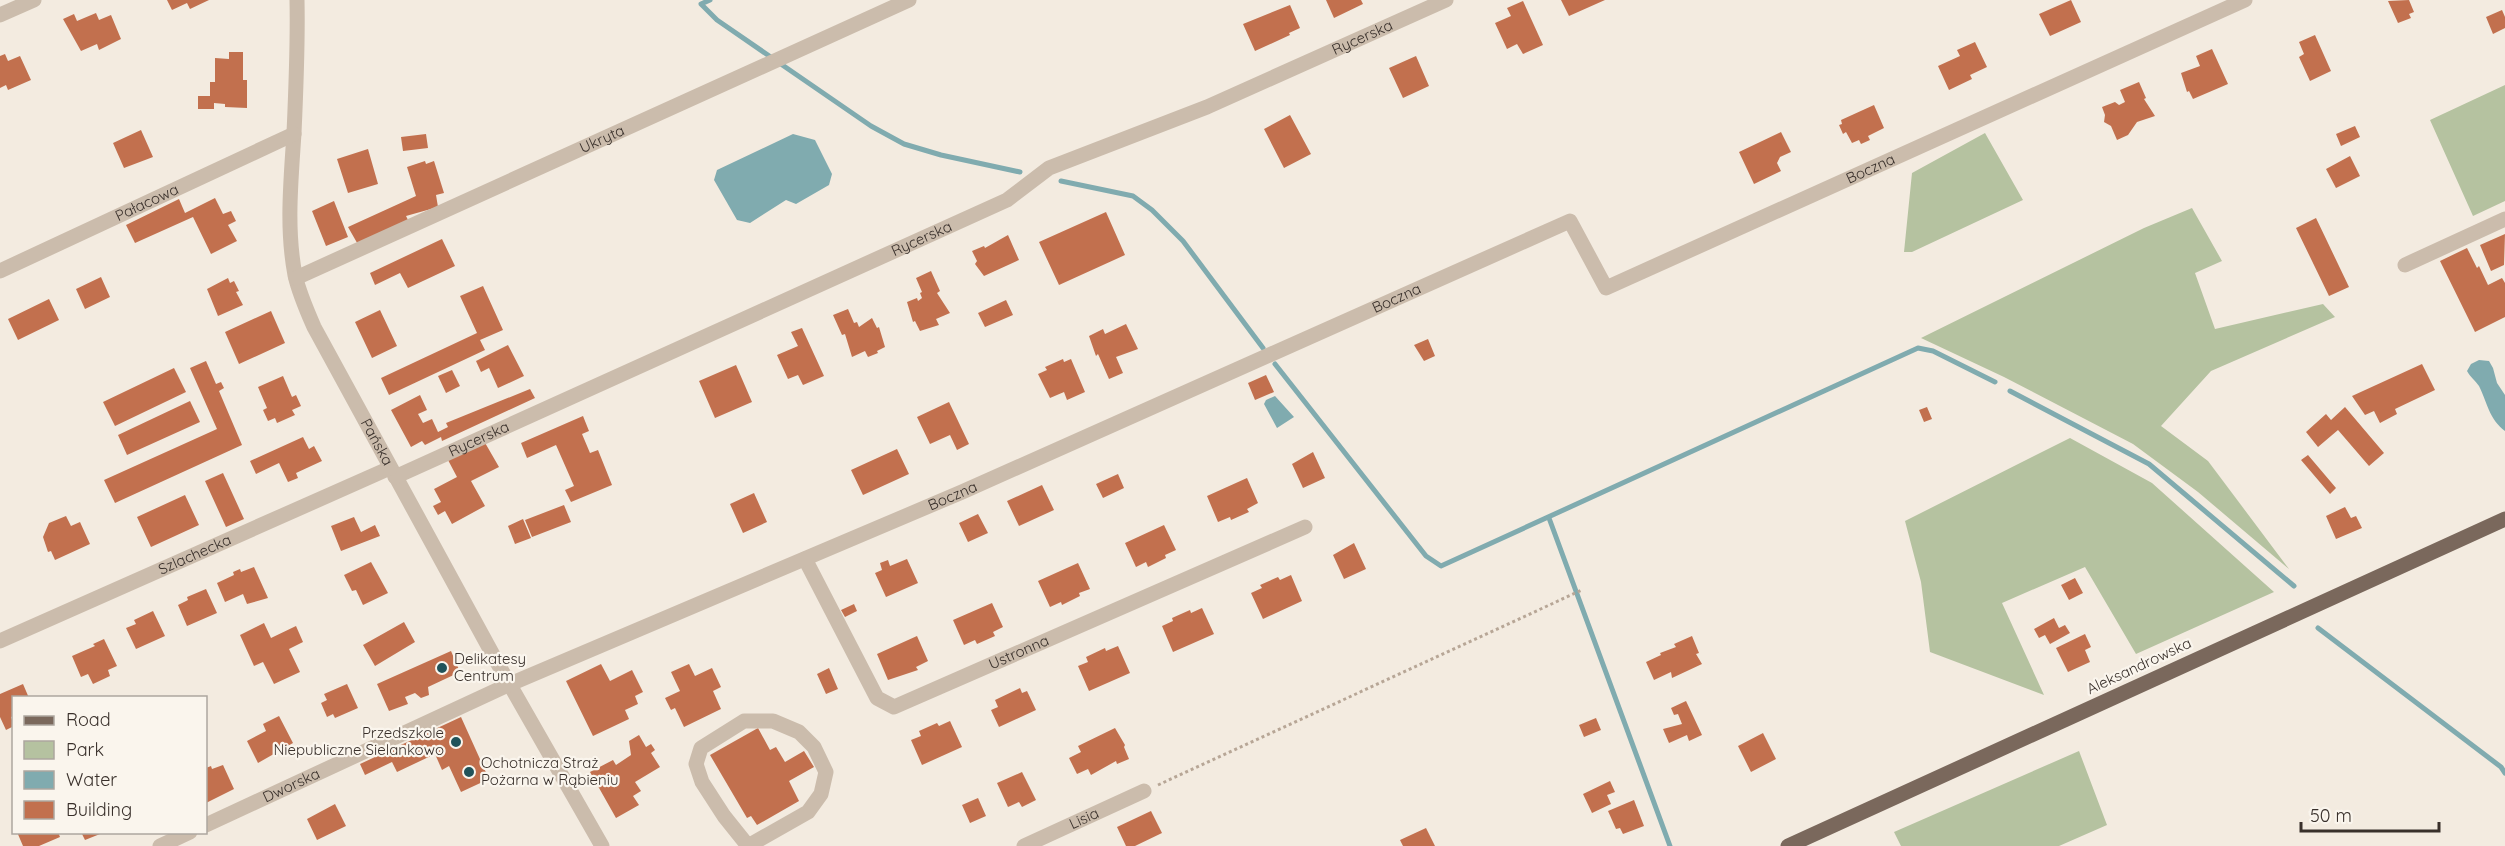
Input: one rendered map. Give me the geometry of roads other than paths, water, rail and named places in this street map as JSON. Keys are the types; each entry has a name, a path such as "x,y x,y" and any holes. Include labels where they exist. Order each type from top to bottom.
{"main road":[{"name":"Aleksandrowska","path":"1788,846 2505,519"}],"street":[{"path":"0,15 34,0"},
{"name":"Pańska","path":"297,0 294,134 289,210 296,279 314,327 392,473 602,846"},
{"name":"Ukryta","path":"296,279 909,0"},
{"name":"Rycerska","path":"392,473 1007,200 1049,168 1207,107 1446,0"},
{"name":"Boczna","path":"510,684 973,487 1570,221 1606,288 2244,0"},
{"name":"Pałacowa","path":"0,271 294,134"},
{"path":"2405,265 2505,219"},
{"name":"Szlachecka","path":"0,641 392,473"},
{"name":"Ustronna","path":"805,559 877,698 894,707 1305,527"},
{"name":"Dworska","path":"207,825 510,684"},
{"path":"744,721 773,721 799,732 814,747 826,772 821,794 808,812 748,846 707,791 696,764 701,748 744,721"},
{"name":"Lisia","path":"1024,846 1144,791"},
{"path":"160,846 186,834"}],"water":[{"path":"793,134 815,140 832,174 829,185 796,204 786,200 750,223 737,220 714,180 717,170"},
{"path":"2479,360 2489,361 2497,383 2505,395 2505,431 2492,416 2479,386 2467,371 2471,364"},
{"path":"1275,396 1294,417 1277,428 1264,404 1266,400"}],"waterway":[{"path":"710,0 701,4 717,20 871,126 904,144 941,155 1020,172"},
{"path":"1061,181 1133,196 1152,210 1183,241 1263,348"},
{"path":"1275,364 1426,556 1441,566 1918,348 1933,351 1995,382"},
{"path":"2010,391 2149,464 2294,586"},
{"path":"1549,518 1670,846"},
{"path":"2318,628 2501,767 2505,773"}],"place":[{"name":"Delikatesy Centrum","path":"442,668"},
{"name":"Przedszkole Niepubliczne Sielankowo","path":"456,742"},
{"name":"Ochotnicza Straż Pożarna w Rąbieniu","path":"469,772"}]}
